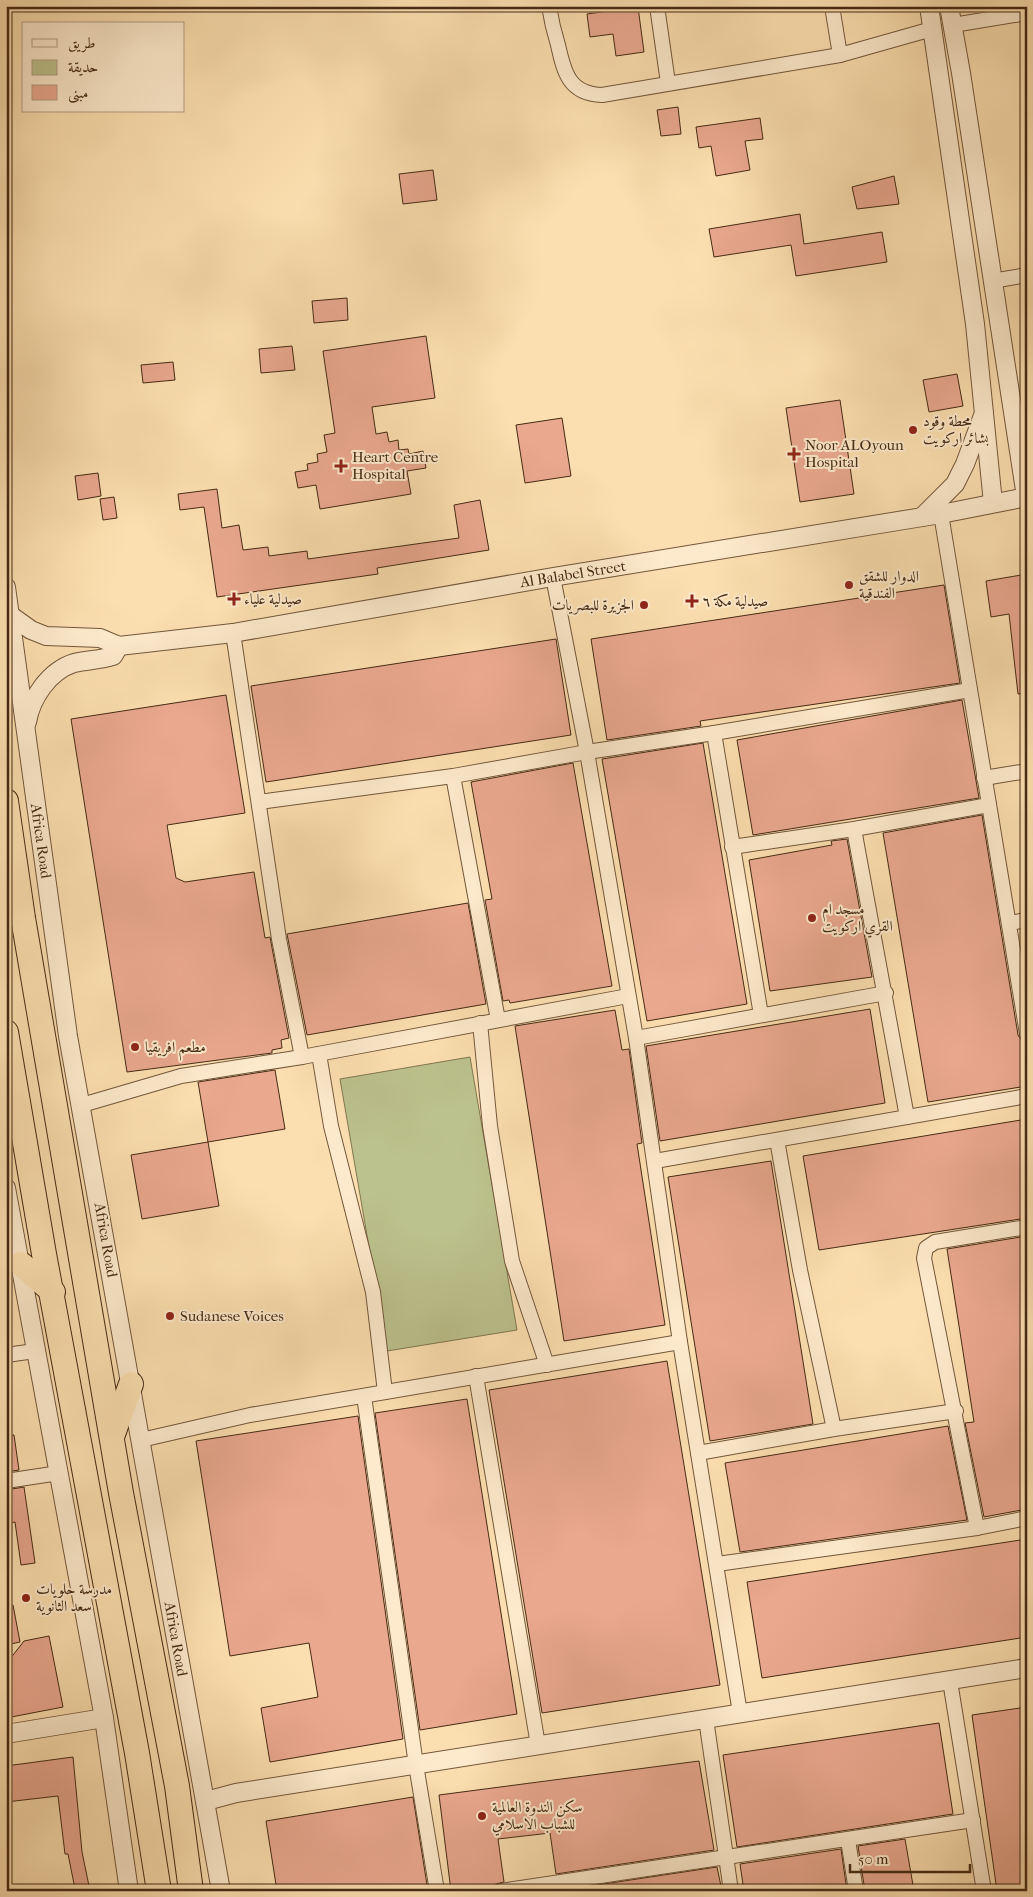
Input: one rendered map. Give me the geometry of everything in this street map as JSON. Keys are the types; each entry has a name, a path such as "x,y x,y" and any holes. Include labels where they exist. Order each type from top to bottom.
{"highway":[{"name":"Africa Road","path":"6,802 23,918 121,1493 177,1786 190,1885"},
{"path":"6,1032 44,1254 53,1292 137,1753 158,1887 174,1888 190,1885"},
{"path":"21,1264 53,1292"},
{"path":"112,1436 131,1384"}],"street":[{"path":"548,6 565,73 575,87 591,95 602,95 840,55 932,29"},
{"path":"657,6 668,83"},
{"path":"832,6 840,55"},
{"path":"928,6 969,282 985,410 993,503"},
{"path":"949,6 1026,497"},
{"path":"952,26 1027,13"},
{"path":"992,280 1027,275"},
{"path":"922,517 955,484 965,464 985,410"},
{"name":"Al Balabel Street","path":"10,615 31,630 46,636 100,638 119,646 233,632 553,577 941,514 1026,497"},
{"path":"941,514 1027,1034"},
{"path":"553,577 587,752 636,1038 680,1342 740,1713"},
{"name":"Africa Road","path":"6,588 68,1036 82,1104 221,1891"},
{"path":"233,632 279,939 302,1057"},
{"name":"Al Balabel Street","path":"26,730 31,708 48,680 74,663 113,656 119,646"},
{"path":"259,802 453,776 587,752 714,733 970,690"},
{"path":"714,733 761,1015"},
{"path":"984,778 1027,771"},
{"path":"453,776 498,1020"},
{"path":"732,847 854,829 989,805"},
{"path":"854,829 886,993 907,1117"},
{"path":"1009,923 1027,920"},
{"path":"636,1038 886,993"},
{"path":"82,1104 181,1076 319,1054 628,996"},
{"path":"480,1023 490,1126 512,1261 547,1365"},
{"path":"319,1054 331,1126 373,1292 385,1392"},
{"path":"655,1161 1027,1096"},
{"path":"777,1140 800,1270 834,1429"},
{"path":"6,1188 10,1222 21,1264 35,1351 104,1718 130,1891"},
{"path":"977,1528 956,1411 924,1258 926,1248 935,1242 1027,1227"},
{"path":"141,1440 250,1415 680,1342"},
{"path":"6,1354 35,1351"},
{"path":"476,1376 538,1745"},
{"path":"364,1396 416,1764 437,1891"},
{"path":"698,1452 956,1411"},
{"path":"6,1480 59,1473"},
{"path":"717,1564 977,1528 1027,1518"},
{"path":"206,1801 236,1793 1027,1668"},
{"path":"950,1681 984,1891"},
{"path":"6,1734 104,1718"},
{"path":"706,1719 731,1891"},
{"path":"501,1891 973,1820"},
{"path":"848,1840 856,1891"}],"green space":[{"path":"470,1057 517,1330 387,1351 340,1079"}],"building":[{"path":"638,7 644,52 616,56 613,34 590,37 587,14"},
{"path":"678,107 681,134 661,136 657,110"},
{"path":"760,118 763,139 745,141 750,170 716,176 711,146 699,148 696,127"},
{"path":"433,170 437,200 403,204 399,174"},
{"path":"894,176 899,204 857,209 852,187"},
{"path":"800,214 804,244 882,232 887,262 796,276 791,245 714,257 709,229"},
{"path":"347,298 348,320 314,323 312,301"},
{"path":"426,336 435,398 372,407 376,434 387,432 389,442 398,440 399,450 408,449 409,454 423,451 426,468 407,471 411,494 320,509 316,485 298,488 295,472 308,470 307,464 318,462 317,454 327,452 324,435 335,433 323,351"},
{"path":"292,346 295,370 261,373 259,349"},
{"path":"173,362 175,380 143,383 141,365"},
{"path":"957,374 963,406 929,412 923,380"},
{"path":"840,400 854,494 800,502 786,408"},
{"path":"562,418 571,476 525,483 516,425"},
{"path":"98,473 101,496 78,500 75,476"},
{"path":"217,489 222,528 239,525 243,550 268,547 269,556 307,551 308,559 459,538 454,505 480,500 489,550 377,568 378,574 217,597 204,507 180,510 178,494"},
{"path":"114,497 117,518 103,520 100,499"},
{"path":"1027,574 1027,693 1018,694 1009,614 991,617 986,581"},
{"path":"944,585 960,683 700,721 701,726 607,740 591,639"},
{"path":"556,639 571,735 266,782 251,686"},
{"path":"226,695 245,813 167,825 176,878 185,882 254,872 265,938 270,937 289,1038 281,1040 282,1048 272,1050 272,1053 127,1072 71,719"},
{"path":"962,700 979,798 753,835 737,740"},
{"path":"703,743 747,1004 647,1021 602,759"},
{"path":"573,763 612,986 510,1003 509,1000 503,1001 485,900 492,899 471,782"},
{"path":"982,815 1018,1035 1022,1041 1027,1069 1027,1086 928,1102 883,833"},
{"name":"مسجد ام القري اركويت","path":"847,839 872,977 770,991 749,860 832,845 831,841"},
{"path":"468,903 486,1004 307,1035 287,934"},
{"path":"870,1009 885,1103 660,1141 646,1046"},
{"path":"615,1010 622,1050 629,1049 642,1143 637,1144 665,1325 564,1341 515,1026"},
{"path":"275,1070 285,1129 208,1142 198,1082"},
{"path":"1027,1119 1027,1218 819,1250 803,1156"},
{"path":"208,1142 219,1206 142,1219 131,1155"},
{"path":"771,1161 813,1424 710,1441 668,1177"},
{"path":"1027,1236 1027,1509 984,1517 965,1423 974,1422 947,1249"},
{"path":"667,1361 720,1685 542,1713 489,1390"},
{"path":"467,1399 517,1714 420,1730 375,1413"},
{"path":"358,1416 403,1739 270,1762 261,1708 318,1697 309,1643 230,1656 196,1441"},
{"path":"948,1426 967,1520 740,1552 725,1463"},
{"path":"6,1435 14,1435 19,1470 6,1472"},
{"path":"24,1487 35,1563 21,1565 15,1522 6,1524 6,1490"},
{"path":"1027,1539 1027,1637 762,1678 747,1582"},
{"path":"13,1605 20,1642 6,1645 6,1606"},
{"path":"49,1636 63,1707 6,1718 6,1664 24,1641"},
{"path":"1027,1707 1027,1891 997,1891 972,1715"},
{"path":"939,1723 953,1814 737,1847 723,1755"},
{"path":"73,1757 82,1852 89,1886 75,1889 68,1854 65,1854 58,1796 6,1802 6,1766"},
{"path":"699,1761 714,1850 556,1874 550,1833 498,1839 504,1882 496,1884 493,1889 451,1891 439,1795"},
{"path":"413,1797 428,1891 277,1891 266,1821"},
{"path":"905,1839 914,1891 865,1891 858,1846"},
{"path":"841,1849 847,1891 744,1891 740,1864"},
{"path":"717,1867 722,1891 585,1891 584,1887"}],"place":[{"name":"محطة وقود بشائر اركويت","path":"913,430"},
{"name":"Noor ALOyoun Hospital","path":"794,454"},
{"name":"Heart Centre Hospital","path":"341,466"},
{"name":"الدوار للشقق الفندقية","path":"849,585"},
{"name":"صيدلية علياء","path":"234,599"},
{"name":"صيدلية مكة ٦","path":"692,601"},
{"name":"الجزيرة للبصريات","path":"644,605"},
{"name":"مسجد ام القري اركويت","path":"812,918"},
{"name":"مطعم افريقيا","path":"135,1047"},
{"name":"Sudanese Voices","path":"170,1316"},
{"name":"مدرسة حلويات سعد الثانوية","path":"26,1598"},
{"name":"سكن الندوة العالمية للشباب الاسلامي","path":"482,1816"}]}
